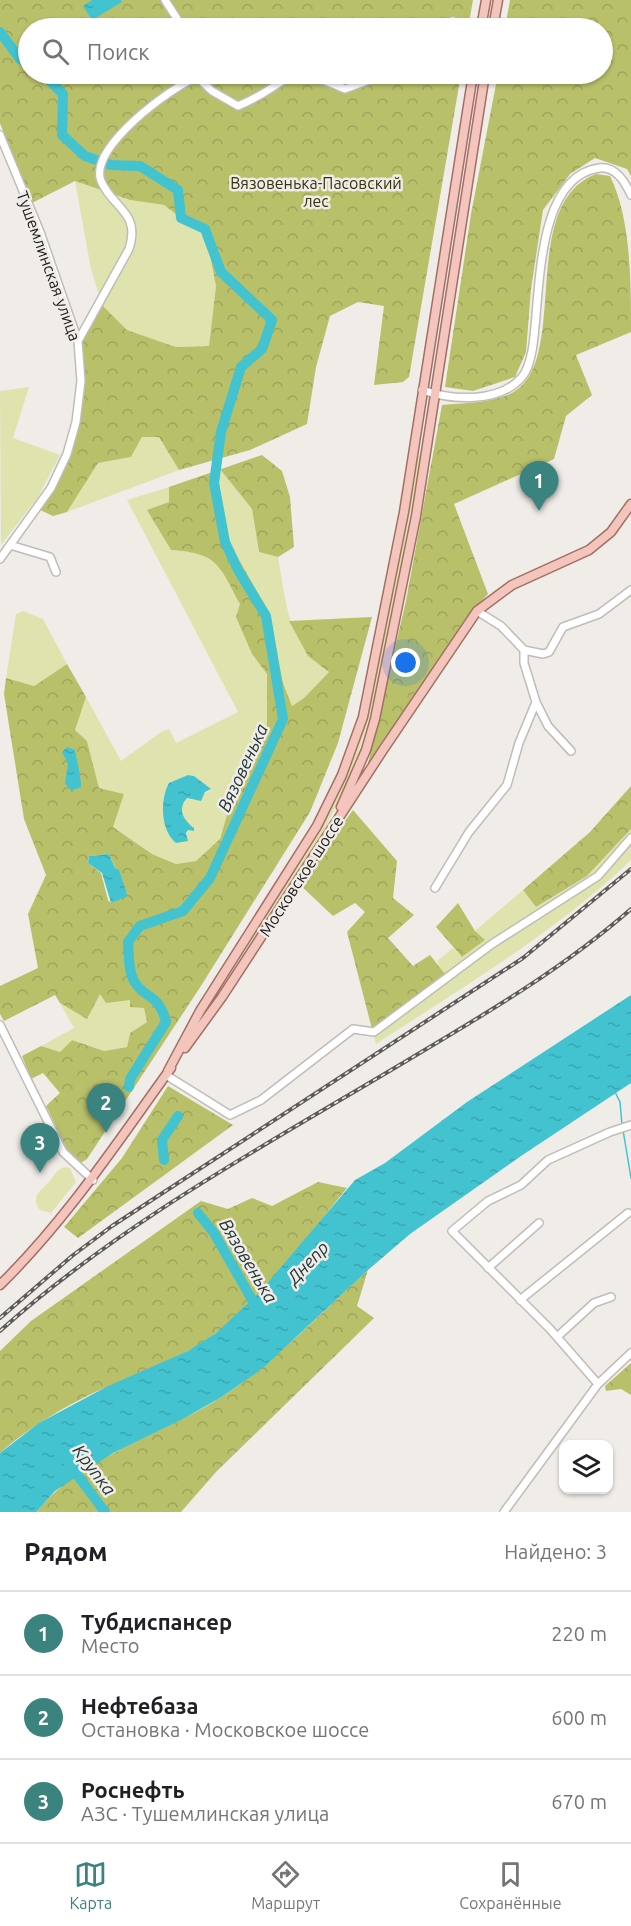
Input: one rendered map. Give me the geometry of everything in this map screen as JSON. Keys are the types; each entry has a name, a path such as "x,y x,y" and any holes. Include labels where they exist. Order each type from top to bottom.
{"main road":[{"path":"483,18 486,0"},
{"path":"495,18 498,0"},
{"path":"167,1073 200,1011 317,826 353,749 363,717 381,631 471,84"},
{"path":"323,843 357,773 375,719 416,516 483,84"},
{"name":"Московское шоссе","path":"0,1285 54,1228 93,1180 222,997 477,611 512,585 589,550 611,532 631,504"}],"street":[{"path":"165,0 177,18"},
{"path":"78,341 129,249 133,235 131,222 124,209 102,182 100,167 103,156 132,124 181,84"},
{"path":"205,84 212,91 238,106 275,84"},
{"path":"333,84 345,89 359,84"},
{"name":"Тушемлинская улица","path":"0,135 40,232 78,341 81,381 76,422 67,454 51,488 0,559"},
{"path":"422,390 447,397 476,397 506,389 521,379 528,369 537,323 546,228 556,207 576,179 588,171 602,168 614,171 624,180 631,195"},
{"path":"10,545 50,557 56,572"},
{"path":"477,611 501,626 524,650 543,654 549,652 563,627 599,614 631,590"},
{"path":"524,650 524,663 536,702 553,733 571,751"},
{"path":"435,888 469,832 507,785 519,743 536,702"},
{"path":"167,1073 230,1115 261,1100 353,1029 374,1032 492,944 598,876 631,838"},
{"path":"0,1025 63,1152 93,1180"},
{"path":"598,1384 557,1337 452,1231 488,1201 521,1185 548,1161 610,1132 631,1125"},
{"path":"520,1300 628,1212"},
{"path":"488,1268 539,1223"},
{"path":"557,1337 594,1303 611,1297"},
{"path":"504,1512 598,1384 631,1353"}],"green space":[{"name":"Вязовенька-Пасовский лес","path":"0,0 473,0 470,18 18,18 18,84 459,84 409,377 403,382 374,385 384,306 358,302 330,316 316,367 307,424 250,450 179,470 159,437 142,437 131,457 98,463 67,512 53,516 38,509 65,466 71,450 82,401 82,346 102,305 127,330 176,347 209,346 216,286 205,230 181,218 164,205 130,200 75,181 30,204 0,123"},
{"path":"510,0 631,0 631,176 627,169 595,158 570,174 543,210 531,289 526,352 515,377 473,391 445,387 471,214 496,84 613,84 613,18 507,18"},
{"path":"596,174 610,176 622,211 628,251 631,332 576,355 592,395 566,416 554,459 454,504 488,594 466,618 366,772 406,601 442,405 502,397 510,394 528,377 539,351 550,249 557,217 572,191"},
{"path":"75,181 130,200 164,205 181,218 205,230 216,286 209,346 176,347 127,330 102,305 91,269"},
{"path":"29,387 13,438 60,455 38,497 1,545 0,391"},
{"path":"142,437 159,437 179,470 67,512 98,463 131,457"},
{"path":"416,453 421,457 377,692 353,772 318,843 215,998 309,849 338,796 357,750 373,691"},
{"path":"262,455 282,471 290,497 294,547 278,557 259,552 252,509 220,469"},
{"path":"220,468 252,509 259,552 278,557 287,606 296,634 315,660 329,672 304,698 292,706 283,683 270,614 229,542 219,483"},
{"path":"220,469 219,483 229,542 270,614 283,683 292,706 304,698 329,672 308,656 289,621 372,617 338,743 310,812 199,989 87,1159 79,1164 67,1149 46,1106 60,1093 43,1073 31,1079 22,1056 41,1046 60,1052 72,1040 104,1051 127,1047 130,1033 147,1022 144,1008 130,1007 130,1000 106,1003 100,994 87,1019 60,1003 55,995 4,1021 0,1014 0,986 38,968 28,914 46,875 24,819 4,694 6,678 34,686 67,664 86,697 75,730 87,741 99,788 124,794 113,827 152,854 176,864 196,861 220,839 236,784 267,726 267,674 252,654 236,617 240,604 221,571 208,558 199,554 171,550 147,510 169,502 169,487","holes":["109,854 127,894 111,903 108,900 101,873 88,863 89,856"]},
{"path":"169,487 170,502 148,510 171,550 197,552 219,565 240,604 252,654 267,674 267,726 236,784 220,839 196,861 176,864 152,854 112,826 124,794 99,788 87,741 75,730 86,697 121,761 161,732 169,729 176,743 238,712 127,500","holes":["188,775 194,776 211,790 193,800 186,798 183,802 182,814 194,828 188,830 186,838 176,843 164,823 164,797 169,783"]},
{"path":"23,611 43,619 67,664 34,686 6,678 16,614"},
{"path":"631,786 631,829 587,876 536,907 523,890 590,832"},
{"path":"353,810 397,861 393,898 414,915 388,938 413,966 430,955 445,974 372,1029 347,932 365,912 355,903 333,916 299,884"},
{"path":"631,829 631,860 602,887 508,958 376,1044 372,1029 444,974 437,961 453,948 462,957 484,940 475,931 523,890 536,907 587,876"},
{"path":"458,903 475,931 485,940 462,957 436,927"},
{"path":"100,993 131,1000 144,1008 147,1022 130,1033 127,1047 104,1051 72,1040 60,1052 41,1046 74,1028 60,1003 72,1009"},
{"path":"168,1086 233,1125 78,1238 64,1227 122,1158"},
{"path":"65,1167 70,1168 76,1182 51,1213 40,1210 36,1202 37,1195 57,1172"},
{"path":"318,1182 347,1188 294,1255 235,1318 188,1351 66,1407 38,1424 0,1453 0,1351 31,1321 201,1201 228,1209 252,1198 272,1206"},
{"path":"368,1270 357,1306 374,1318 216,1472 181,1512 36,1512 76,1476 99,1461 197,1412 240,1384 297,1337"},
{"path":"631,1363 631,1395 621,1389 606,1391 605,1386"}],"water":[{"path":"92,0 121,0 122,2 95,18 91,18 83,6"},
{"path":"67,747 75,750 81,782 81,787 71,791 65,783 68,764 62,752"},
{"path":"188,775 194,776 211,789 205,792 201,801 187,798 184,802 183,814 194,831 188,830 186,833 188,841 176,843 164,823 164,797 169,783"},
{"path":"109,854 115,868 119,870 127,894 126,897 111,903 102,873 88,863 89,856"},
{"name":"Днепр","path":"631,995 631,1083 410,1234 263,1368 220,1398 113,1453 55,1491 36,1512 0,1512 0,1453 39,1423 108,1386 188,1351 216,1333 259,1293 355,1180 385,1163 467,1102"}],"waterway":[{"name":"Вязовенька","path":"0,32 18,56"},
{"name":"Вязовенька","path":"53,84 63,94 62,135 85,156 111,165 140,166 178,190 181,218 205,229 221,272 272,320 262,349 241,367 221,432 214,483 225,542 238,570 266,616 283,719 210,878 183,911 140,926 128,942 132,977 138,987 160,1006 166,1022 130,1079 129,1087"},
{"path":"615,1092 620,1102 622,1125"},
{"name":"Вязовенька","path":"164,1160 162,1140 178,1116"},
{"path":"623,1130 631,1178"},
{"name":"Вязовенька","path":"198,1213 214,1233 259,1312"},
{"name":"Крупка","path":"69,1464 105,1512"}],"railway":[{"path":"0,1318 72,1256 112,1226 523,958 631,869"},
{"path":"0,1331 48,1290 149,1217 256,1150 501,1004 581,950 631,909"}],"place":[{"name":"Тубдиспансер","path":"539,511"},
{"name":"Нефтебаза","path":"106,1133"},
{"name":"Роснефть","path":"40,1173"}]}
